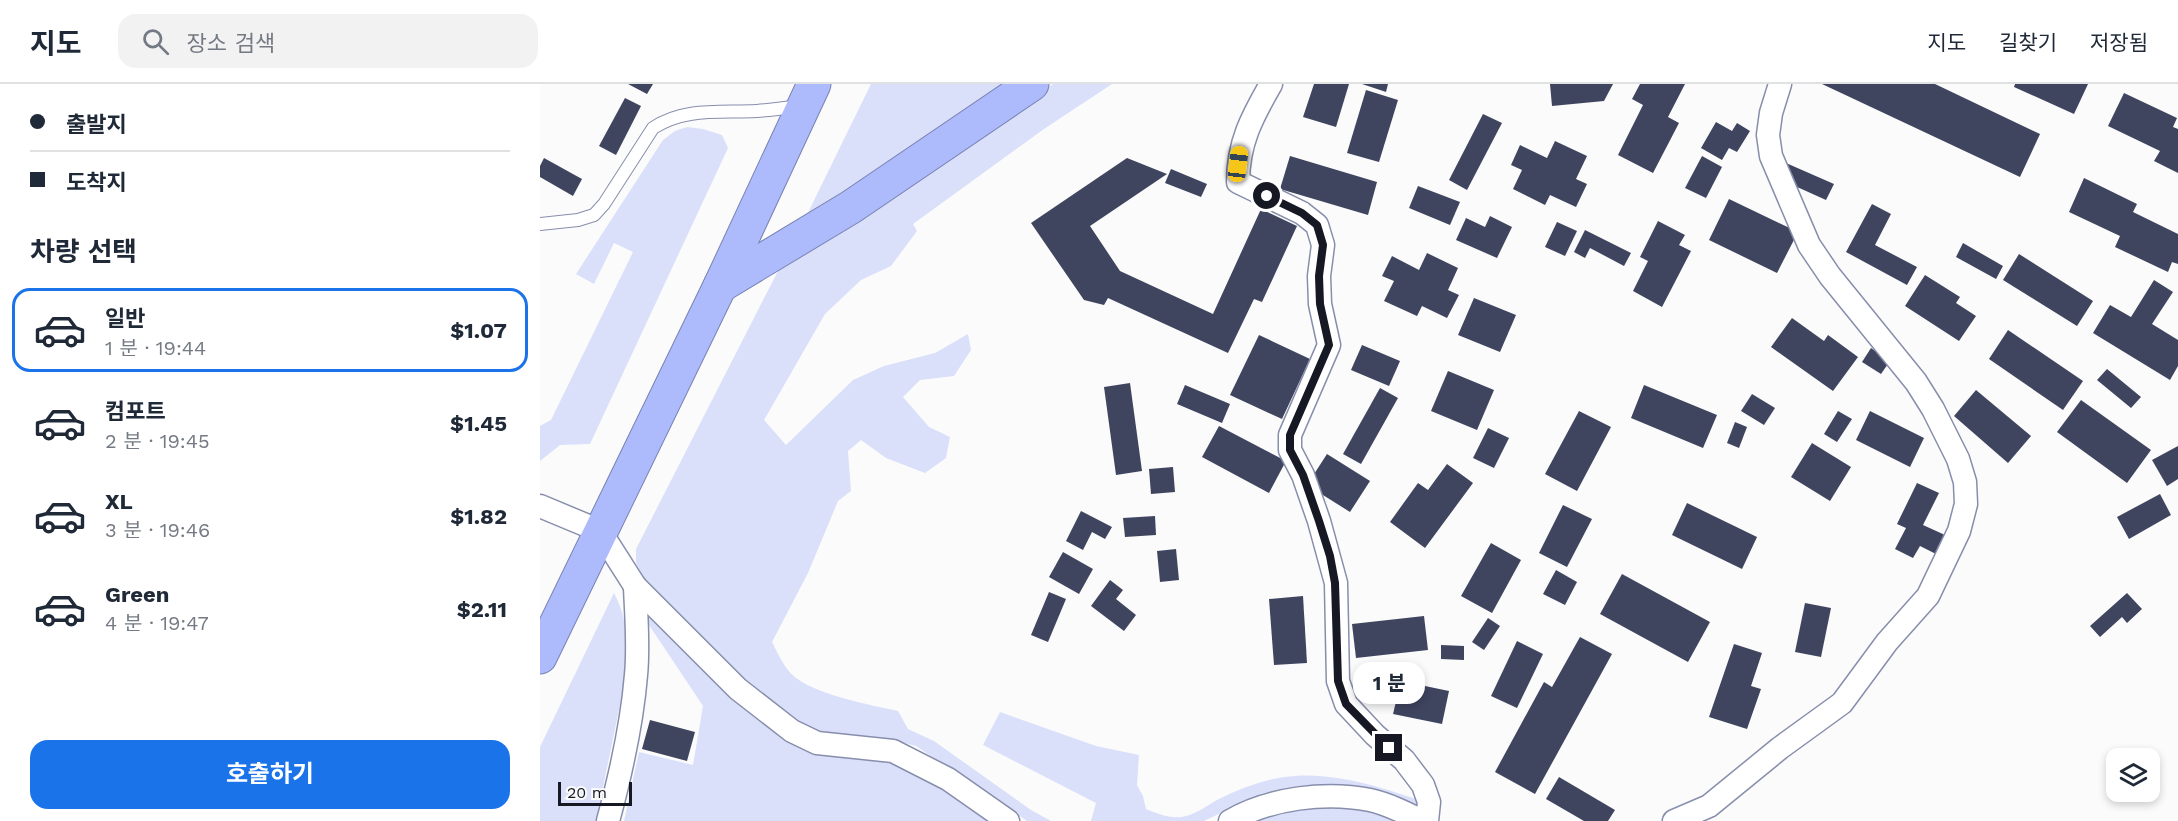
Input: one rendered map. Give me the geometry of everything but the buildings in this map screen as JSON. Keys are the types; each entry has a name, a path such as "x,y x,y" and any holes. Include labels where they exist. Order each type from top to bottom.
{"highway":[{"path":"720,286 851,207 1032,84"},
{"path":"540,657 720,286 809,95"}],"street":[{"path":"1271,84 1239,152 1238,182 1302,213 1317,225 1323,245 1319,276 1320,304 1329,345 1290,435 1290,450 1303,475 1330,556 1335,583 1338,681 1346,704 1375,735 1404,760 1423,785 1429,802 1427,821"},
{"path":"1674,821 1708,806 1780,748 1842,703 1887,642 1928,596 1959,531 1966,504 1965,482 1958,459 1917,382 1830,276 1809,245 1771,156 1768,135 1771,113 1780,84"},
{"path":"540,506 600,531 635,586 738,690 792,731 818,743 893,751 948,779 1008,821"},
{"path":"608,821 621,773 636,674 635,586"},
{"path":"1230,821 1257,808 1280,802 1350,797 1373,801 1422,821"}],"lane":[{"path":"540,224 578,220 594,215 604,204 653,128 663,121 692,112 757,111 809,95"}],"shaded area":[{"path":"871,84 1014,84 800,229"},
{"path":"1053,84 1112,84 1044,129 913,224 917,231 891,266 861,280 825,314 764,420 786,445 853,380 884,366 935,353 968,334 971,350 954,376 920,380 903,397 929,427 950,437 946,458 925,473 886,458 861,440 848,451 851,491 838,501 808,573 772,642 794,677 809,686 833,695 898,711 908,729 934,741 1031,810 1051,821 1027,821 916,746 894,740 818,732 791,720 765,701 651,592 636,563 636,549 779,269"},
{"path":"687,127 722,135 728,148 590,444 560,445 540,461 540,426 551,420 633,252 614,243 594,284 576,274 663,140 675,131"},
{"path":"614,593 625,627 626,663 621,699 596,821 540,821 540,747"},
{"path":"647,615 752,712 892,758 911,767 991,821 624,821 639,752 693,765 703,706 645,619"},
{"path":"1000,712 1096,746 1139,755 1137,785 1146,809 1166,816 1186,816 1251,785 1276,778 1302,775 1356,781 1391,791 1425,802 1423,813 1290,789 1263,793 1204,821 1091,821 1096,803 983,745"},
{"path":"1314,804 1364,809 1399,821 1244,821"}],"route":[{"path":"1267,196 1302,213 1317,225 1323,245 1319,276 1320,304 1329,345 1290,435 1290,450 1303,475 1333,570 1338,681 1346,704 1389,748"}]}
